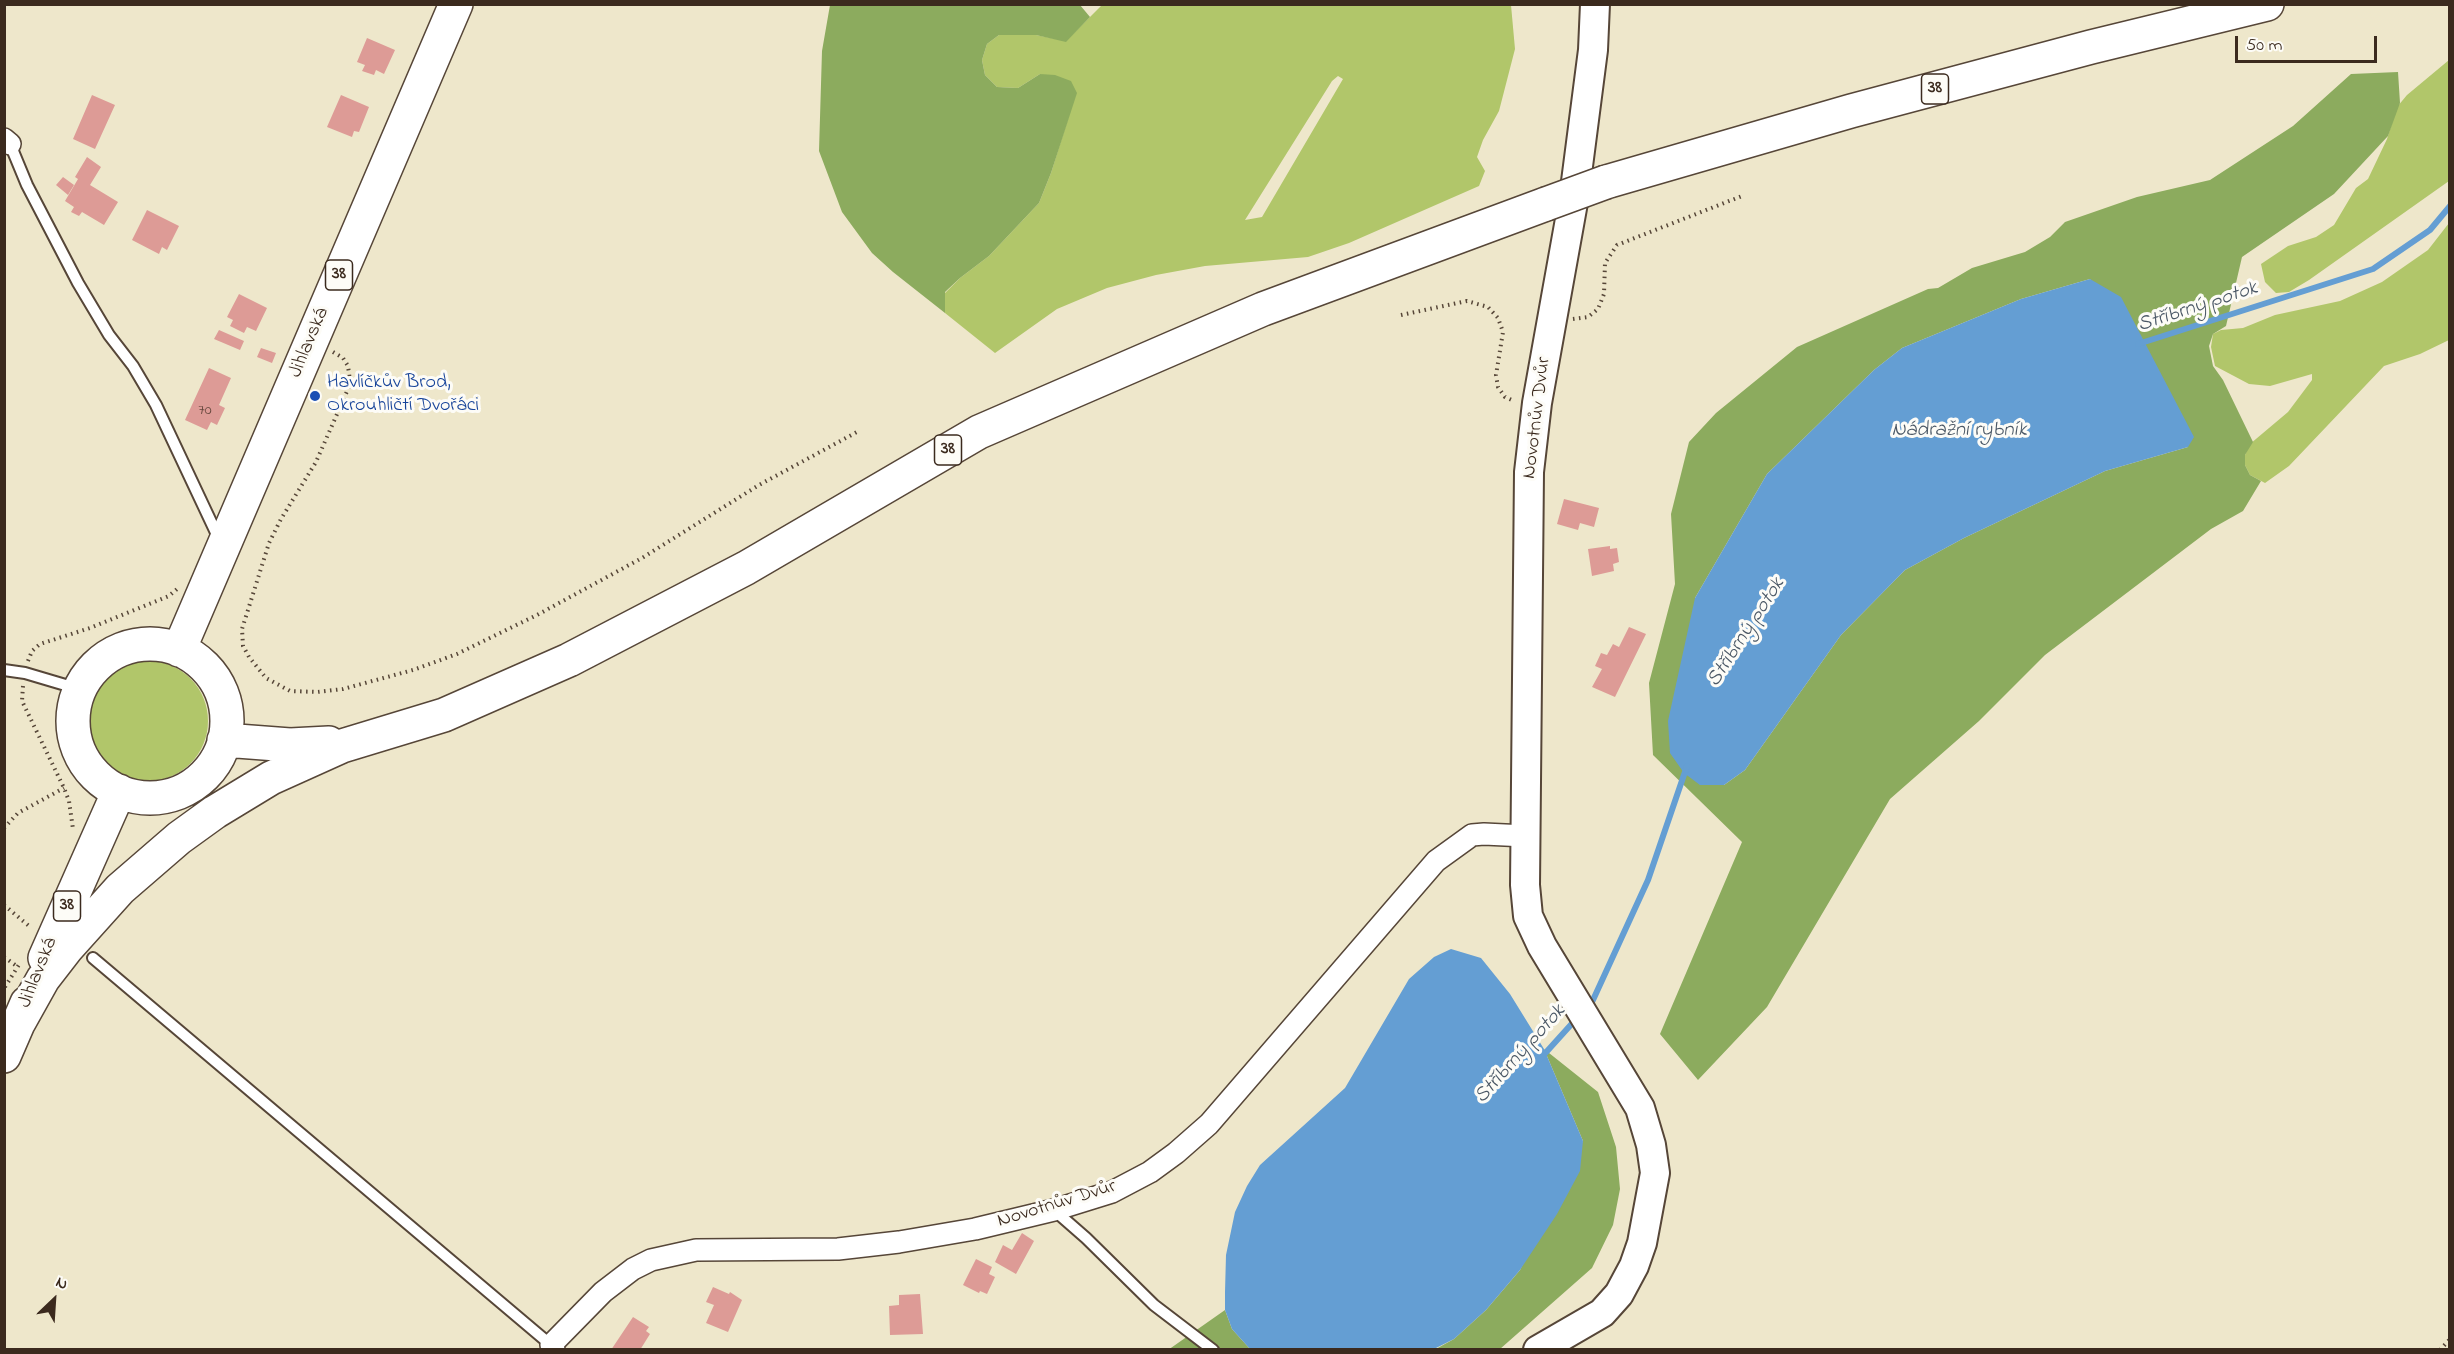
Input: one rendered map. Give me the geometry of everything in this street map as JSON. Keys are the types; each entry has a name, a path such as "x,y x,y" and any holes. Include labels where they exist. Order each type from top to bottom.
{"main road":[{"name":"Jihlavská","path":"179,650 456,4"},
{"name":"38","path":"224,740 290,745 369,738 444,715 569,660 746,568 979,432 1263,309 1606,182 1851,111 2091,47 2267,4"},
{"path":"154,644 179,650 202,665 219,687 226,713 224,740 212,766 190,786 162,797 133,796 119,791 92,771 81,755 76,742 73,716 79,689 94,668 109,655 128,647 154,644"},
{"path":"19,1022 44,979 92,918 127,883 179,838 252,788 290,768 369,738"},
{"name":"Jihlavská","path":"4,1056 79,878 119,791"}],"street":[{"name":"Novotnův Dvůr","path":"1538,1350 1602,1313 1619,1294 1634,1266 1642,1243 1655,1173 1651,1145 1640,1108 1542,946 1528,916 1525,885 1529,472 1537,403 1574,197 1593,50 1595,4"},
{"name":"Novotnův Dvůr","path":"553,1347 603,1292 633,1269 651,1260 696,1250 838,1249 899,1242 975,1229 1054,1210 1112,1192 1150,1172 1209,1124 1436,861 1472,835 1526,836"}],"lane":[{"path":"7,141 78,283 109,335 133,366 156,405 222,547"},
{"path":"4,670 25,673 79,689"},
{"path":"93,958 553,1347"},
{"path":"1054,1210 1154,1305 1213,1350"}],"path":[{"path":"1551,320 1582,319 1598,309 1604,294 1605,263 1617,245 1742,196"},
{"path":"1401,315 1467,301 1488,307 1498,318 1503,332 1496,375 1498,387 1510,400 1537,403"},
{"path":"310,343 343,358 350,374 350,381 316,462 281,519 270,543 242,629 243,646 249,657 266,678 290,691 317,692 343,689 413,670 457,654 537,615 642,558 759,485 857,432"},
{"path":"74,837 72,815 64,789 22,701 25,673 32,651 37,646 90,628 169,596 181,585"},
{"path":"4,828 18,813 64,789"},
{"path":"4,906 29,926"},
{"path":"4,957 18,967"},
{"path":"2440,1350 2450,1338"}],"green space":[{"path":"830,5 1080,5 1090,17 1066,42 1036,35 999,35 987,44 982,60 985,75 997,87 1018,88 1040,74 1055,75 1071,81 1077,93 1039,203 989,256 945,292 945,313 872,253 842,212 819,151 822,51"},
{"path":"1102,5 1511,5 1515,49 1499,111 1483,140 1477,157 1485,171 1479,186 1349,243 1308,257 1205,266 1156,275 1107,288 1057,309 995,353 945,313 945,293 960,278 989,256 1039,203 1051,173 1076,93 1040,74 1018,88 997,87 985,75 982,60 987,44 999,35 1036,35 1066,41","holes":["1338,76 1343,79 1262,217 1245,220 1332,81"]},
{"path":"2449,60 2449,181 2309,280 2289,292 2276,293 2265,282 2261,264 2288,246 2316,237 2334,225 2356,188 2368,179 2387,139 2397,107 2407,95"},
{"path":"2398,72 2400,103 2388,136 2334,194 2242,257 2226,326 2213,334 2209,346 2213,366 2223,380 2253,442 2245,455 2245,465 2250,475 2261,481 2243,511 2211,529 2045,655 1979,721 1890,799 1767,1007 1698,1080 1660,1034 1742,842 1653,755 1649,683 1675,584 1671,514 1689,442 1716,413 1797,347 1928,289 1938,288 1972,268 2025,252 2050,237 2065,222 2137,197 2210,180 2293,126 2351,74","holes":["2090,279 2188,447 2105,471 1964,538 1905,570 1841,635 1745,770 1724,785 1700,785 1695,598 1767,474 1874,370 1902,348 2021,299"]},
{"path":"2449,223 2449,340 2420,354 2384,366 2289,466 2265,483 2250,475 2245,465 2245,455 2250,444 2288,412 2312,380 2312,374 2270,386 2249,384 2215,366 2211,347 2213,334 2221,330 2243,328 2275,315 2340,301 2382,282 2428,250"},
{"path":"148,661 171,666 190,679 203,698 208,721 203,744 190,763 171,776 148,781 125,776 106,763 93,744 88,721 93,698 106,679 125,666"},
{"path":"1544,1049 1598,1092 1616,1147 1620,1189 1613,1225 1592,1268 1500,1349 1434,1350 1454,1339 1486,1310 1520,1270 1583,1141"},
{"path":"1225,1310 1232,1329 1250,1349 1168,1350"}],"water":[{"name":"Nádražní rybník","path":"2090,279 2121,297 2194,437 2188,447 2105,471 1964,538 1905,570 1841,635 1745,770 1724,785 1700,785 1684,773 1670,753 1668,721 1695,598 1767,474 1874,370 1902,348 2021,299"},
{"path":"1451,949 1481,958 1510,994 1544,1049 1583,1141 1580,1171 1557,1214 1520,1270 1486,1310 1454,1339 1434,1349 1250,1349 1232,1329 1225,1310 1226,1255 1235,1212 1247,1186 1260,1165 1345,1088 1409,979 1434,957"}],"building":[{"path":"367,38 395,50 384,74 376,70 374,75 362,71 365,65 357,62"},
{"path":"92,95 115,105 95,149 73,139"},
{"path":"341,95 369,107 359,132 354,131 352,137 327,127"},
{"path":"87,157 101,167 90,185 118,202 104,225 82,212 79,216 71,212 74,207 65,201"},
{"path":"63,177 74,185 68,195 56,185"},
{"path":"147,210 179,226 167,250 162,247 159,254 132,240"},
{"path":"239,294 267,308 256,331 247,327 244,333 230,326 233,320 227,317"},
{"path":"219,330 244,341 240,350 214,339"},
{"path":"261,348 276,353 272,363 257,357"},
{"path":"209,368 231,378 219,405 225,408 217,425 211,422 207,430 185,420"},
{"path":"1564,499 1599,508 1594,527 1580,523 1578,530 1557,524"},
{"path":"1610,546 1610,549 1617,548 1619,562 1613,564 1614,571 1592,576 1588,549"},
{"path":"1629,627 1646,634 1615,697 1592,687 1602,669 1595,666 1601,653 1607,655 1613,644 1619,647"},
{"path":"1022,1233 1034,1241 1016,1274 995,1262 1003,1245 1012,1250"},
{"path":"976,1259 992,1267 989,1274 995,1277 987,1294 980,1291 979,1293 963,1285"},
{"path":"713,1287 729,1294 730,1292 742,1300 728,1332 706,1323 714,1305 706,1302"},
{"path":"920,1294 923,1334 890,1335 889,1306 899,1305 899,1295"},
{"path":"633,1317 649,1327 646,1331 650,1334 640,1350 611,1350"}],"waterway":[{"name":"Stříbrný potok","path":"2138,344 2373,269 2430,230 2450,206"},
{"name":"Stříbrný potok","path":"1588,1006 1593,1000 1648,880 1687,766"},
{"name":"Stříbrný potok","path":"1540,1059 1577,1018"}],"place":[{"name":"Havlíčkův Brod, Okrouhličtí Dvořáci","path":"315,396"}]}
